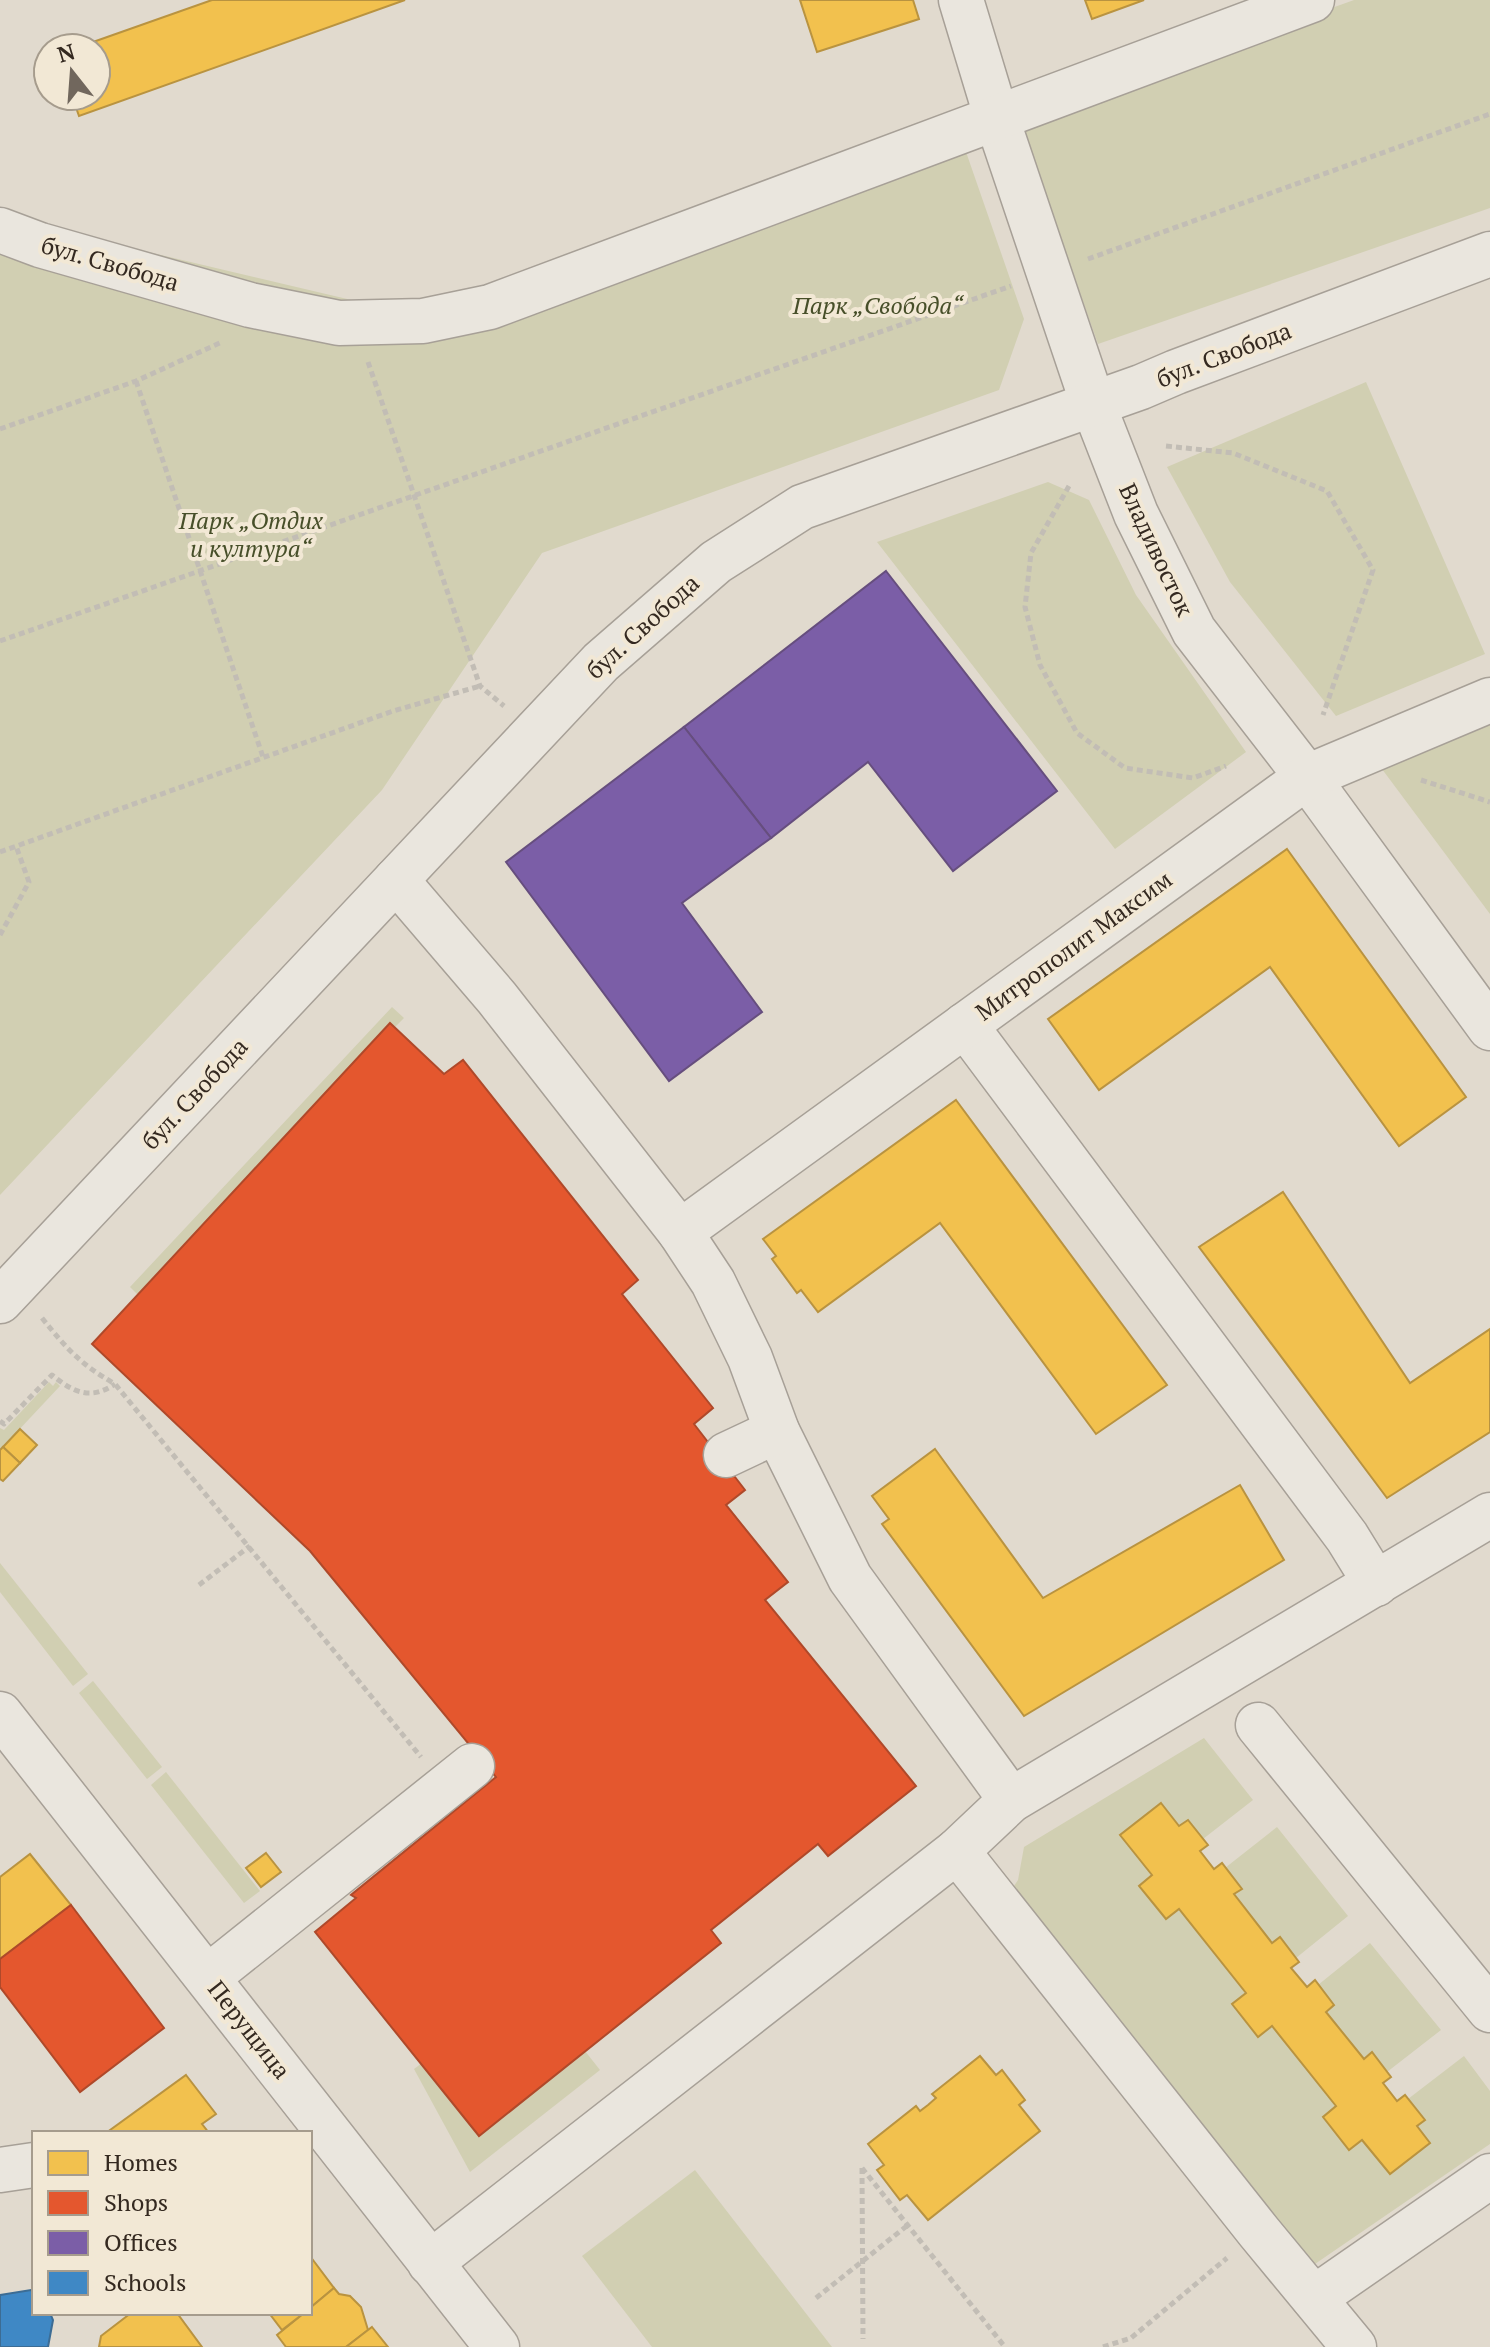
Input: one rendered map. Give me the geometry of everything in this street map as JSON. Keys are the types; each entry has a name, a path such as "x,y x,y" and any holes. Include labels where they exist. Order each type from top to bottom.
{"street":[{"name":"Владивосток","path":"961,0 997,119 1093,404 1136,514 1194,631 1307,777 1490,1028"},
{"name":"бул. Свобода","path":"0,230 40,245 250,305 339,323 423,321 490,307 1312,0"},
{"name":"бул. Свобода","path":"0,1301 601,662 716,562 802,507 1093,404 1490,254"},
{"name":"Митрополит Максим","path":"680,1232 1307,777 1490,700"},
{"path":"396,880 497,998 680,1232 713,1282 750,1358 777,1431 850,1578 1011,1800"},
{"path":"965,1025 1347,1537 1376,1584"},
{"path":"726,1455 777,1431"},
{"path":"430,2263 957,1851 1011,1800 1490,1515"},
{"name":"Перущица","path":"0,1714 497,2347"},
{"path":"1258,1725 1490,2010"},
{"path":"208,1977 472,1766"},
{"path":"957,1851 1354,2347"},
{"path":"0,2170 32,2165"},
{"path":"1314,2298 1490,2176"}],"path":[{"path":"0,641 1049,273 1490,114"},
{"path":"0,429 136,381 243,333 250,305"},
{"path":"0,852 393,711 480,686 367,361 339,323"},
{"path":"136,381 263,757"},
{"path":"1166,446 1233,453 1327,491 1373,570 1323,715"},
{"path":"1069,486 1031,553 1025,607 1040,665 1077,733 1125,768 1193,778 1226,766"},
{"path":"1421,780 1490,802"},
{"path":"0,935 29,882 16,846"},
{"path":"67,1350 86,1367 115,1384 427,1763"},
{"path":"0,1421 4,1424 52,1375 68,1388 85,1394 106,1390 115,1384"},
{"path":"199,1585 250,1546"},
{"path":"863,2339 862,2168 1005,2347"},
{"path":"816,2298 908,2225"},
{"path":"1103,2347 1131,2338 1259,2232"}],"green space":[{"path":"1354,0 1490,0 1490,208 1098,344 1019,121"},
{"name":"Парк „Отдих и култура“","path":"965,149 1024,319 999,390 542,553 382,790 0,1195 0,217 470,328"},
{"path":"1366,382 1485,654 1336,716 1230,582 1167,467"},
{"path":"1048,482 1089,500 1136,595 1246,752 1115,849 877,542"},
{"path":"1490,725 1490,914 1379,765"},
{"path":"392,1007 404,1018 395,1027 390,1023 138,1295 130,1287"},
{"path":"49,1382 60,1386 0,1450 0,1428 4,1430"},
{"path":"0,1563 88,1674 73,1686 0,1592"},
{"path":"93,1681 162,1767 147,1779 79,1693"},
{"path":"1204,1738 1253,1800 1203,1839 1179,1826 1161,1803 1120,1835 1152,1875 1140,1886 1179,1909 1246,1993 1232,2004 1272,2026 1336,2106 1323,2117 1349,2150 1362,2140 1390,2174 1429,2143 1417,2126 1425,2119 1408,2099 1464,2056 1490,2091 1490,2144 1312,2266 1010,1892 1018,1880 1024,1847"},
{"path":"166,1772 260,1891 244,1903 151,1785"},
{"path":"1277,1827 1348,1916 1296,1958 1280,1938 1272,1943 1234,1895 1241,1888 1225,1868"},
{"path":"1370,1943 1441,2030 1387,2072 1372,2052 1364,2059 1326,2012 1334,2005 1318,1985"},
{"path":"585,2051 600,2070 470,2172 414,2069 422,2063"},
{"path":"695,2170 832,2347 652,2347 582,2256"}],"building: Homes":[{"path":"212,0 405,0 112,104 112,35"},
{"path":"800,0 913,0 919,19 817,52"},
{"path":"1085,0 1144,0 1092,19"},
{"path":"1287,849 1466,1097 1399,1146 1270,967 1099,1090 1048,1019"},
{"path":"956,1100 1167,1385 1096,1434 940,1223 818,1312 801,1290 797,1293 772,1259 776,1256 763,1239"},
{"path":"1283,1192 1410,1383 1490,1329 1490,1432 1387,1498 1199,1247"},
{"path":"20,1429 37,1445 20,1463 3,1447"},
{"path":"3,1447 20,1463 3,1481 0,1479 0,1450"},
{"path":"935,1449 1043,1598 1240,1485 1284,1560 1024,1716 882,1524 889,1519 872,1496"},
{"path":"1161,1803 1179,1826 1188,1820 1208,1845 1200,1851 1214,1869 1222,1863 1242,1889 1234,1894 1272,1943 1280,1937 1299,1962 1291,1968 1307,1987 1315,1980 1334,2005 1326,2012 1364,2059 1372,2052 1391,2077 1383,2083 1397,2101 1405,2095 1425,2120 1417,2126 1430,2143 1390,2174 1362,2140 1349,2150 1323,2117 1336,2106 1272,2026 1258,2037 1232,2004 1246,1993 1179,1909 1166,1919 1139,1886 1152,1875 1120,1835"},
{"path":"266,1853 281,1872 261,1887 246,1868"},
{"path":"30,1854 71,1905 0,1959 0,1877"},
{"path":"980,2056 996,2075 1002,2070 1025,2100 1019,2105 1040,2131 928,2220 907,2195 900,2200 877,2170 884,2165 868,2144 916,2106 920,2111 928,2105 936,2098 932,2094"},
{"path":"186,2075 216,2114 202,2124 207,2131 109,2131"},
{"path":"312,2259 334,2288 312,2306"},
{"path":"334,2288 339,2294 350,2296 361,2307 368,2330 346,2347 286,2347 277,2335 302,2315 312,2315 312,2306"},
{"path":"128,2315 178,2315 202,2347 99,2347 101,2336"},
{"path":"271,2315 301,2315 282,2330"},
{"path":"372,2327 388,2347 346,2347 368,2330"}],"building: Shops":[{"path":"390,1023 444,1074 463,1060 638,1280 622,1294 713,1408 694,1424 745,1490 726,1505 788,1582 765,1600 916,1786 828,1856 818,1844 711,1930 721,1943 479,2136 315,1932 356,1898 351,1895 496,1777 310,1551 92,1344"},
{"path":"71,1905 164,2028 80,2092 0,1987 0,1959"}],"building: Offices":[{"path":"886,571 1057,791 953,871 868,762 771,838 684,727"},
{"path":"684,727 771,838 682,903 762,1012 669,1081 506,862"}],"building: Schools":[{"path":"32,2291 32,2315 51,2315 53,2320 48,2347 0,2347 0,2295"}],"park label":[{"name":"Парк „Свобода“","path":"878,306"}]}
